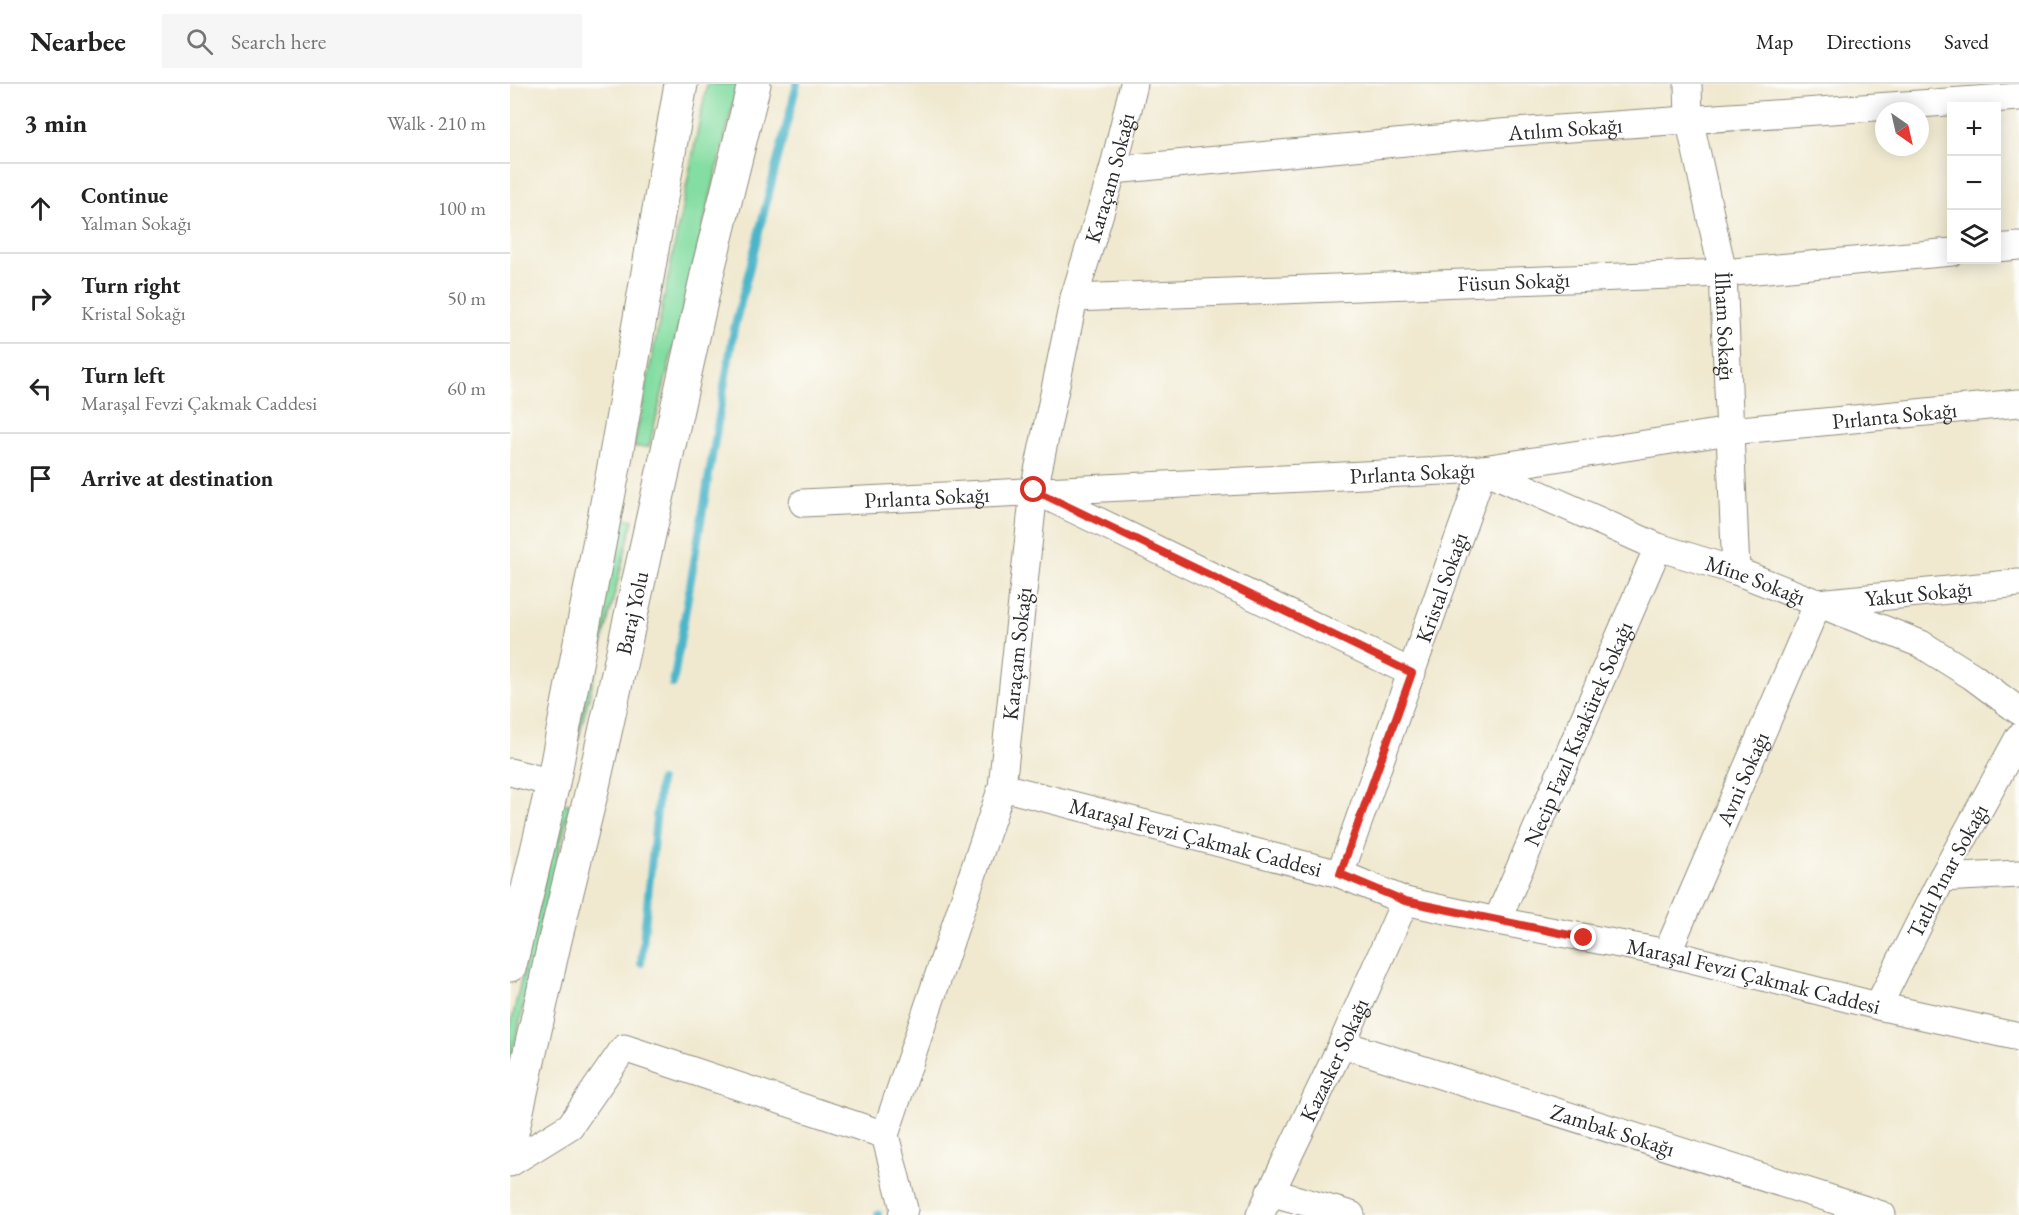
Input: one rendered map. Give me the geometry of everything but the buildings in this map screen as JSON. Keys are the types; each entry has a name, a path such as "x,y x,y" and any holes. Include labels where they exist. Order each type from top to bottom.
{"main road":[{"name":"Baraj Yolu","path":"510,965 554,783 613,472 681,84"},
{"name":"Baraj Yolu","path":"510,1142 555,940 593,786 708,270 754,84"},
{"path":"554,783 593,786"}],"street":[{"name":"Karaçam Sokağı","path":"885,1135 1002,787 1034,490 1074,298 1113,170 1134,84"},
{"name":"İlham Sokağı","path":"1688,84 1689,118 1722,273 1736,571"},
{"name":"Atılım Sokağı","path":"1113,170 1500,133 2019,96"},
{"path":"2001,248 2019,246"},
{"name":"Füsun Sokağı","path":"1074,298 1722,273 1947,252"},
{"name":"Pırlanta Sokağı","path":"803,503 1483,470 1730,431 2019,403"},
{"name":"Mine Sokağı","path":"1483,470 1658,547 1736,571 1921,644 1972,676 2019,711"},
{"name":"Kristal Sokağı","path":"1340,874 1483,470"},
{"path":"1034,490 1412,673"},
{"name":"Necip Fazıl Kısakürek Sokağı","path":"1497,921 1658,547"},
{"name":"Yakut Sokağı","path":"1818,603 2019,583"},
{"name":"Avni Sokağı","path":"1667,953 1818,603"},
{"name":"Tatlı Pınar Sokağı","path":"1878,1006 1942,878 2019,737"},
{"path":"510,772 554,783"},
{"name":"Maraşal Fevzi Çakmak Caddesi","path":"1002,787 1340,874 1405,901 1667,953 1878,1006 2019,1036"},
{"path":"1942,878 2019,874"},
{"name":"Kazasker Sokağı","path":"1265,1203 1342,1044 1405,901"},
{"name":"Zambak Sokağı","path":"1342,1044 1882,1215"},
{"path":"510,1163 570,1126 624,1048 885,1135 904,1209 902,1215"},
{"path":"1265,1203 1351,1215"}],"green space":[{"path":"707,84 738,84 649,447 634,447"},
{"path":"618,516 633,520 574,757"},
{"path":"562,804 570,804 510,1064 510,1028"}],"waterway":[{"path":"673,684 734,329 797,84"},
{"path":"641,963 660,781"}],"route":[{"path":"1034,490 1412,673 1340,874 1405,901 1584,938"}]}
